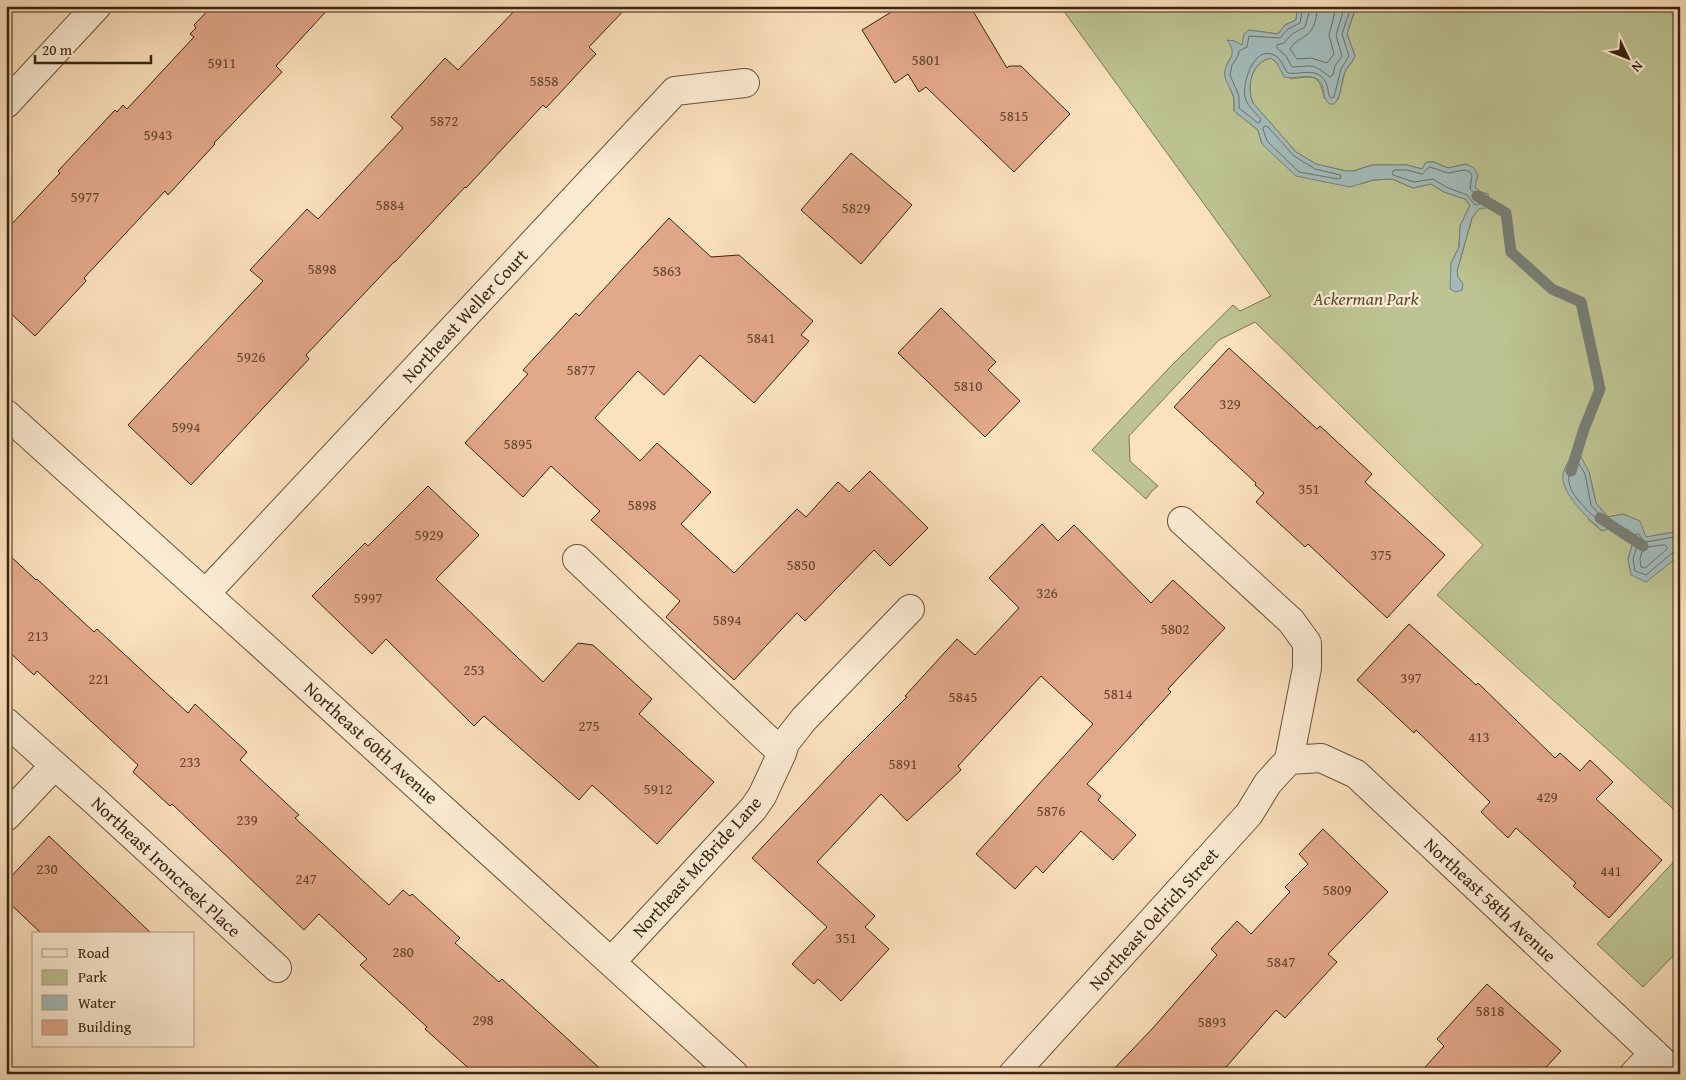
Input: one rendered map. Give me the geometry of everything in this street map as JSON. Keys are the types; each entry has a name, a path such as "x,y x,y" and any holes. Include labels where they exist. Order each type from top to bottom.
{"street":[{"path":"6,104 97,6"},
{"name":"Northeast Weller Court","path":"206,593 675,91 745,83"},
{"name":"Northeast 60th Avenue","path":"6,414 206,593 734,1074"},
{"path":"1182,521 1291,621 1307,643 1307,668 1289,760"},
{"path":"578,559 782,753"},
{"name":"Northeast McBride Lane","path":"611,962 753,810 762,796 785,743 804,719 910,608"},
{"name":"Northeast Ironcreek Place","path":"6,722 277,968"},
{"name":"Northeast 58th Avenue","path":"1289,760 1321,758 1356,774 1676,1074"},
{"name":"Northeast Oelrich Street","path":"1013,1074 1249,814 1268,784 1289,760"},
{"path":"6,818 54,766"},
{"path":"1634,1074 1654,1053"}],"green space":[{"name":"Ackerman Park","path":"1060,6 1298,6 1296,20 1285,25 1278,34 1249,30 1242,45 1233,47 1233,54 1227,64 1225,76 1234,98 1234,111 1258,130 1262,144 1361,184 1373,180 1392,179 1413,188 1431,184 1444,192 1465,199 1470,205 1460,226 1459,247 1451,263 1457,271 1472,218 1479,209 1481,192 1474,187 1478,175 1466,164 1448,168 1434,162 1427,162 1422,169 1407,165 1372,165 1353,171 1346,171 1316,164 1296,152 1253,103 1250,83 1259,64 1271,58 1291,79 1314,78 1320,84 1324,98 1338,100 1345,71 1355,56 1347,34 1354,13 1353,6 1666,6 1680,24 1680,531 1646,537 1623,514 1608,517 1596,503 1589,472 1589,520 1602,531 1614,526 1629,530 1632,546 1628,559 1675,557 1680,555 1680,815 1437,595 1483,545 1255,322 1219,340 1129,436 1130,461 1158,486 1146,499 1092,450 1170,367 1233,305 1240,311 1271,296"},
{"path":"1680,855 1680,949 1643,987 1597,944"}],"water":[{"path":"1298,6 1353,6 1354,12 1347,34 1355,56 1344,74 1339,96 1334,104 1329,104 1319,80 1305,76 1284,77 1277,63 1271,58 1259,64 1252,76 1250,90 1253,103 1296,152 1316,164 1346,171 1354,171 1372,165 1407,165 1422,169 1426,162 1434,162 1448,168 1466,164 1474,168 1478,175 1475,187 1481,192 1488,194 1491,207 1479,209 1472,218 1457,271 1458,277 1463,284 1462,290 1456,292 1450,289 1451,263 1459,247 1460,226 1470,205 1465,199 1444,192 1431,184 1413,188 1392,179 1373,180 1350,187 1296,176 1262,144 1258,130 1234,111 1234,97 1225,77 1226,67 1232,55 1231,46 1227,40 1235,41 1242,45 1244,34 1249,30 1278,34 1285,25 1296,20"},
{"path":"1580,455 1589,472 1596,503 1608,517 1623,514 1640,521 1646,537 1680,531 1680,555 1646,582 1631,575 1628,559 1632,546 1629,530 1614,526 1603,531 1583,513 1566,489 1563,481 1564,470 1568,462"}],"building":[{"path":"212,6 331,6 276,66 282,72 214,143 168,195 165,191 84,278 86,281 35,336 6,309 6,230 60,173 58,171 115,110 117,112 123,105 127,109 194,37 190,34 196,28 194,25"},
{"path":"519,6 628,6 589,47 596,54 546,108 543,105 306,355 309,359 191,485 128,425 263,281 250,270 307,209 318,219 403,128 391,117 445,58 458,70"},
{"path":"901,6 970,6 1007,68 1009,66 1021,66 1070,114 1014,172 926,87 919,92 908,74 895,83 862,30"},
{"path":"851,153 912,205 861,264 801,210"},
{"path":"669,218 711,257 739,255 813,321 801,335 809,341 754,403 700,355 664,395 638,371 595,418 640,461 657,443 711,492 681,524 734,573 797,509 806,517 838,482 849,492 870,471 928,528 890,566 874,550 805,621 797,613 734,680 666,617 680,601 591,520 600,511 551,466 523,497 465,443 528,374 523,370 576,313 579,316"},
{"path":"941,308 996,362 988,370 1020,401 985,437 898,353"},
{"path":"1229,348 1317,429 1320,426 1372,474 1365,482 1445,555 1387,618 1308,544 1305,547 1256,502 1264,493 1255,485 1256,483 1174,407"},
{"path":"428,486 479,535 436,579 543,682 578,643 593,645 652,699 639,714 714,782 657,844 592,785 579,800 484,716 474,726 386,639 372,654 312,596 365,543 368,546"},
{"path":"1042,524 1058,541 1074,525 1151,603 1173,580 1225,628 1168,689 1171,692 1087,784 1101,796 1098,800 1136,835 1113,860 1081,831 1043,873 1036,866 1015,889 976,854 1093,724 1041,676 958,766 961,770 907,821 881,794 817,862 875,916 865,927 889,949 841,1001 818,979 814,984 792,964 827,927 752,858 846,758 907,697 905,696 957,639 975,655 1019,608 989,578"},
{"path":"6,552 94,632 97,629 188,713 195,704 247,752 240,760 299,815 295,818 389,905 403,890 410,896 412,894 460,938 455,943 499,982 502,979 606,1074 475,1074 425,1029 427,1027 360,965 367,959 319,914 304,930 172,804 170,806 133,772 138,765 37,671 34,675 6,649"},
{"path":"1409,624 1476,685 1478,683 1555,758 1560,753 1580,771 1590,760 1613,782 1596,799 1662,860 1609,918 1573,886 1576,883 1516,828 1508,838 1481,812 1490,802 1416,730 1414,733 1357,680"},
{"path":"1323,829 1388,892 1328,954 1337,962 1285,1018 1276,1010 1220,1074 1109,1074 1152,1029 1217,955 1211,949 1237,921 1251,934 1290,892 1285,887 1308,864 1299,854"},
{"path":"49,836 150,932 40,932 6,900 6,882"},
{"path":"1487,984 1561,1051 1540,1074 1419,1074 1444,1046 1437,1039"}],"waterway":[{"path":"1477,196 1506,213 1511,252 1552,289 1581,302 1600,389 1584,429 1571,471"},
{"path":"1600,518 1643,546"}]}
